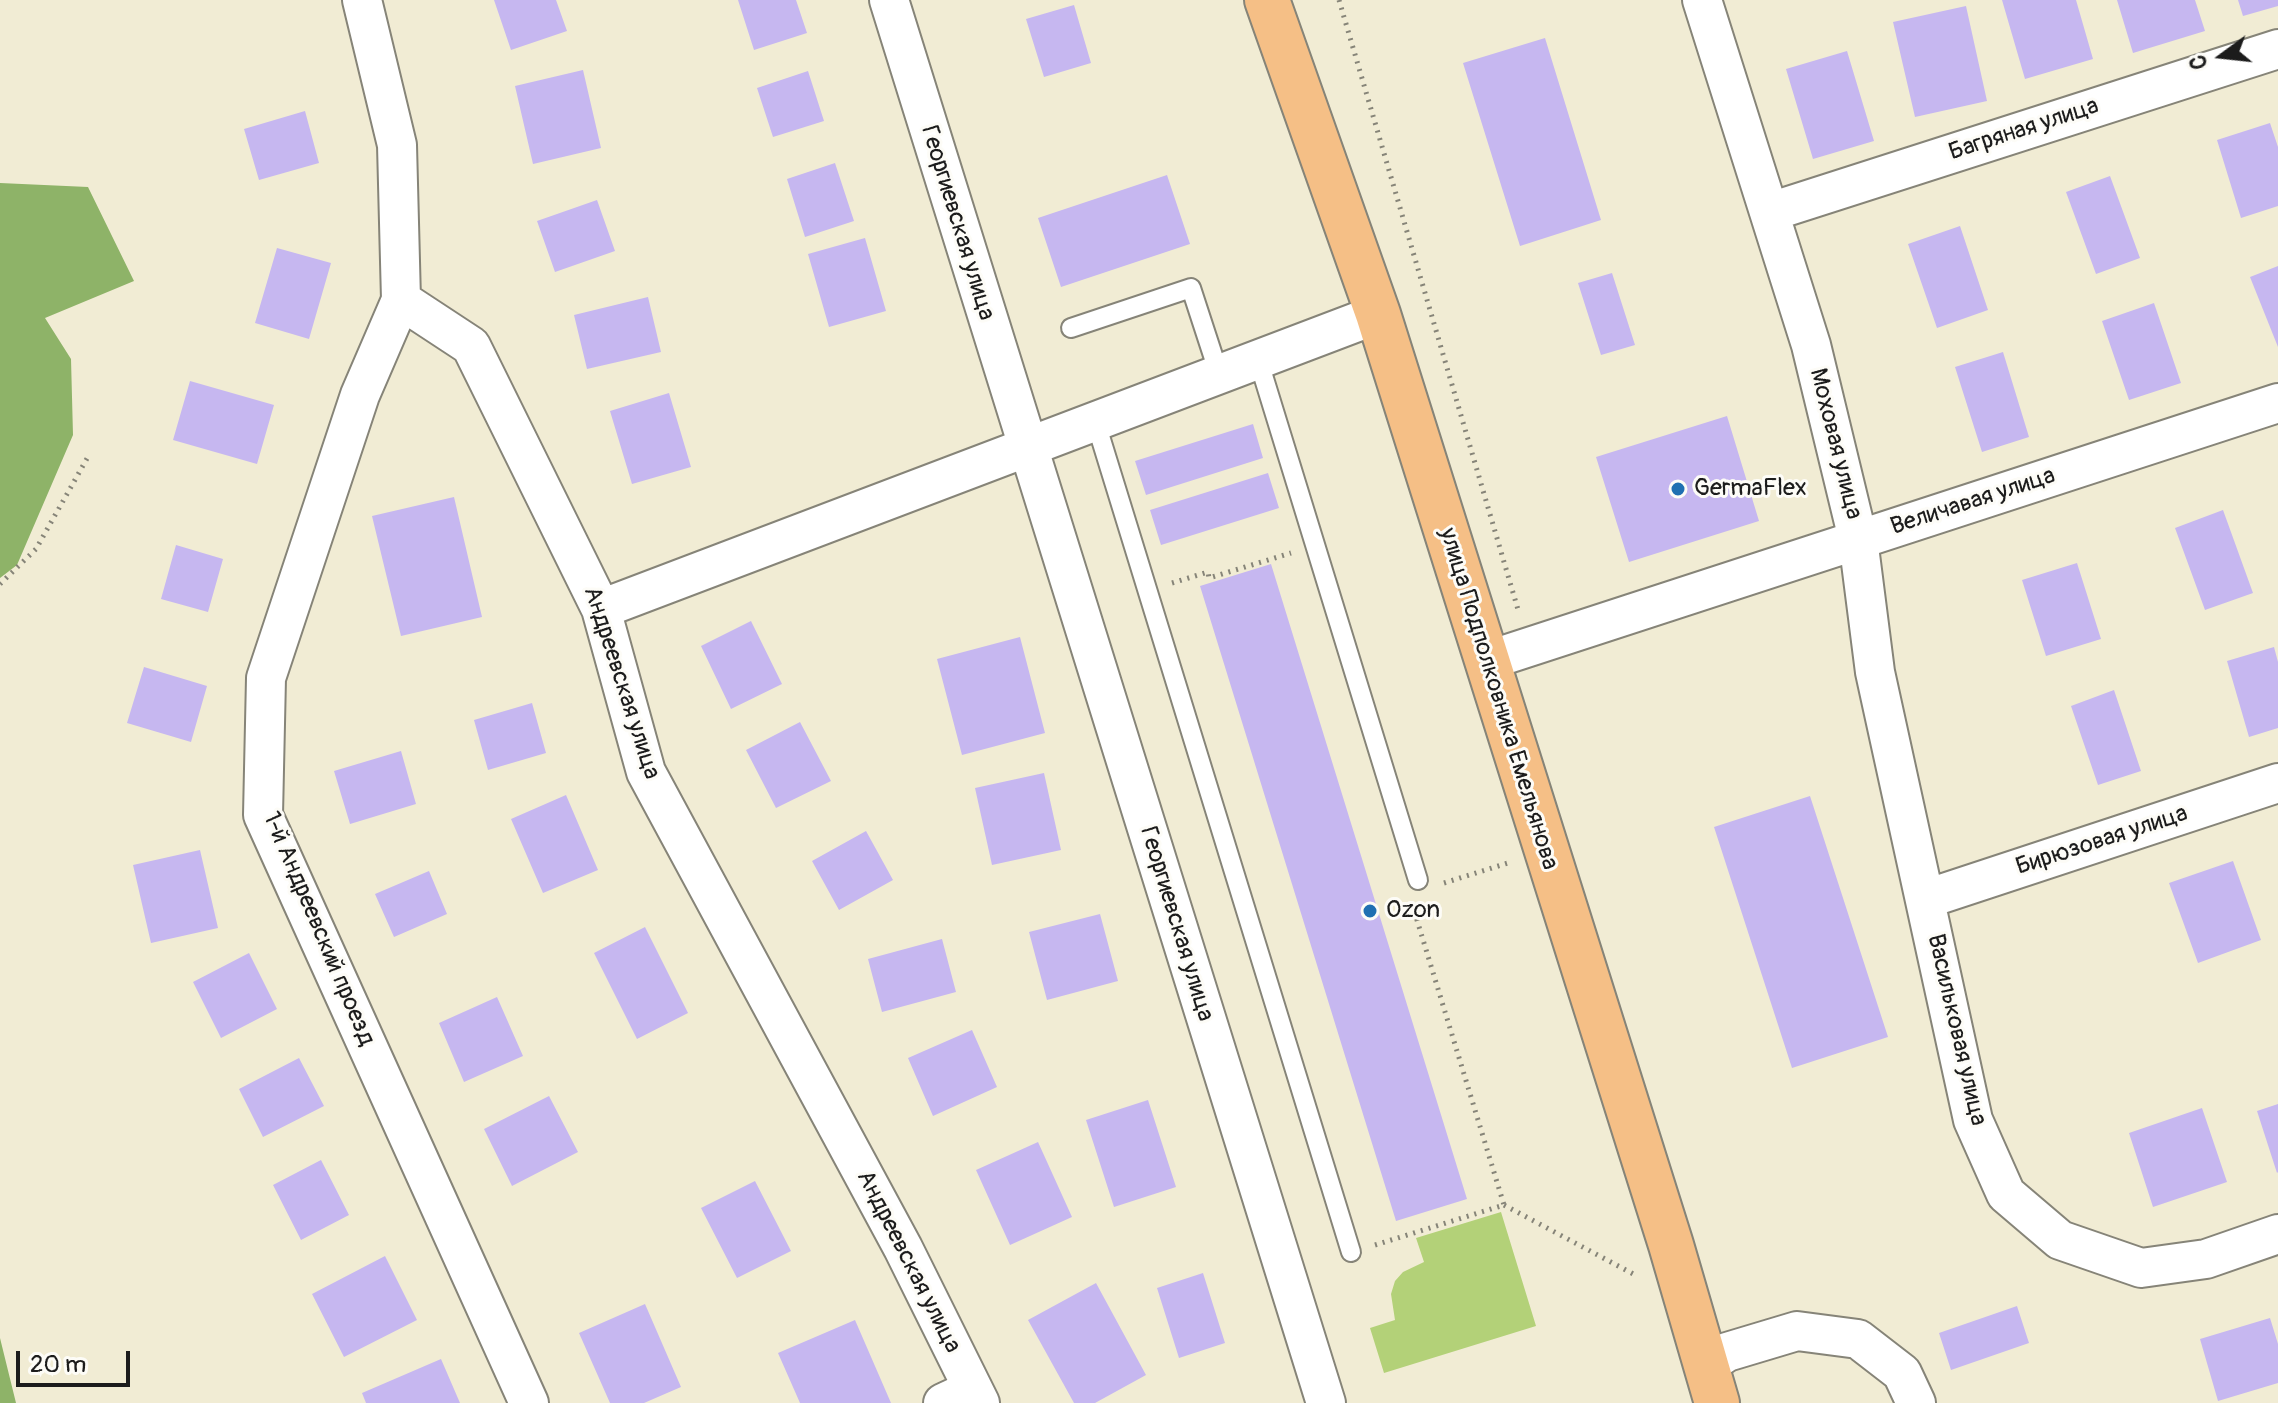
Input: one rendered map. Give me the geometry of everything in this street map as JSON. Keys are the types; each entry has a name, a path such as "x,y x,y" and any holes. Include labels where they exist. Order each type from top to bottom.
{"main road":[{"name":"улица Подполковника Емельянова","path":"1267,0 1378,314 1712,1384"}],"street":[{"path":"362,0 397,145 401,300"},
{"name":"Георгиевская улица","path":"889,0 1326,1403"},
{"name":"Моховая улица","path":"1702,0 1811,345 1858,539 1875,672 1926,899"},
{"name":"Багряная улица","path":"1770,212 2278,49"},
{"name":"Андреевская улица","path":"401,300 471,346 601,609 646,772 903,1248 966,1398"},
{"name":"1-й Андреевский проезд","path":"401,300 360,395 266,678 263,815 529,1403"},
{"path":"601,609 1378,314"},
{"name":"Величавая улица","path":"1486,661 2278,403"},
{"name":"Бирюзовая улица","path":"1926,899 2278,783"},
{"name":"Васильковая улица","path":"1926,899 1973,1120 2006,1194 2060,1240 2141,1268 2206,1259 2278,1234"},
{"path":"1712,1384 1727,1352 1797,1331 1858,1339 1902,1373 1916,1403"}],"lane":[{"path":"1071,328 1191,288 1219,374"},
{"path":"1258,359 1420,885"},
{"path":"1095,420 1351,1252"}],"path":[{"path":"1339,0 1530,648"},
{"path":"0,584 36,549 89,455"},
{"path":"1148,590 1208,572 1209,578 1316,545"},
{"path":"1546,851 1420,885 1409,893 1504,1205 1639,1277"},
{"path":"1351,1252 1504,1205"}],"green space":[{"path":"0,183 88,187 134,281 45,318 71,359 73,435 17,565 0,578"},
{"path":"1501,1212 1536,1326 1384,1373 1370,1328 1395,1320 1391,1294 1395,1281 1403,1272 1424,1262 1416,1238"},
{"path":"0,1338 16,1403 0,1403"}],"building":[{"path":"494,0 556,0 567,31 511,50"},
{"path":"738,0 796,0 807,33 754,50"},
{"path":"2002,0 2076,0 2093,59 2025,79"},
{"path":"2117,0 2195,0 2205,31 2133,53"},
{"path":"2238,0 2278,0 2278,6 2243,16"},
{"path":"1074,5 1091,63 1044,77 1026,19"},
{"path":"1966,6 1987,101 1915,117 1893,22"},
{"path":"1545,38 1601,220 1520,246 1463,63"},
{"path":"1847,51 1874,141 1813,159 1786,69"},
{"path":"583,70 601,148 533,164 515,86"},
{"path":"808,71 824,121 773,137 757,88"},
{"path":"305,111 319,163 259,180 244,129"},
{"path":"2270,123 2278,147 2278,206 2241,218 2217,140"},
{"path":"835,163 854,221 805,237 787,179"},
{"path":"1167,175 1190,244 1061,287 1038,218"},
{"path":"2110,176 2140,258 2096,274 2066,192"},
{"path":"597,200 615,251 555,272 537,221"},
{"path":"1960,226 1988,310 1937,328 1908,244"},
{"path":"865,238 886,311 829,327 808,254"},
{"path":"277,248 331,263 309,339 255,323"},
{"path":"2278,266 2278,347 2250,277"},
{"path":"1612,273 1635,345 1601,355 1578,283"},
{"path":"648,297 661,352 587,369 574,315"},
{"path":"2154,303 2181,383 2129,400 2102,321"},
{"path":"2003,352 2029,437 1982,452 1955,367"},
{"path":"190,381 274,405 257,464 173,440"},
{"path":"669,393 691,467 632,484 610,411"},
{"name":"GermaFlex","path":"1727,416 1759,521 1629,562 1596,457"},
{"path":"1253,424 1263,458 1146,495 1135,461"},
{"path":"1268,473 1279,508 1161,545 1150,510"},
{"path":"454,497 482,617 401,636 372,516"},
{"path":"2223,510 2253,593 2205,610 2175,528"},
{"path":"176,545 223,559 208,612 161,599"},
{"path":"2077,563 2101,639 2046,656 2022,580"},
{"path":"1271,564 1467,1199 1396,1221 1200,586"},
{"path":"751,621 782,684 731,709 701,646"},
{"path":"1020,637 1045,733 962,755 937,659"},
{"path":"2274,647 2278,662 2278,728 2249,737 2227,661"},
{"path":"144,667 207,686 191,742 127,723"},
{"path":"2114,690 2141,771 2098,785 2071,706"},
{"path":"532,703 546,753 488,770 474,720"},
{"path":"800,722 831,781 776,808 746,750"},
{"path":"401,751 416,804 350,824 334,771"},
{"path":"1044,773 1061,850 992,865 975,788"},
{"path":"566,795 598,870 543,893 511,819"},
{"path":"1810,796 1888,1037 1792,1068 1714,827"},
{"path":"866,831 893,880 839,910 812,861"},
{"path":"200,850 218,928 151,943 133,865"},
{"path":"2233,861 2261,940 2198,963 2169,883"},
{"path":"429,871 447,914 394,937 375,894"},
{"path":"1100,914 1118,981 1047,1000 1029,932"},
{"path":"645,927 688,1013 637,1039 594,953"},
{"path":"942,939 956,992 882,1012 868,959"},
{"path":"249,953 277,1009 221,1038 193,982"},
{"path":"497,997 523,1056 464,1082 439,1023"},
{"path":"972,1030 997,1087 933,1116 908,1058"},
{"path":"299,1058 324,1106 263,1137 239,1089"},
{"path":"549,1096 578,1152 512,1186 484,1129"},
{"path":"1148,1100 1176,1187 1114,1207 1086,1120"},
{"path":"2278,1104 2278,1172 2277,1173 2257,1111"},
{"path":"2202,1108 2227,1182 2153,1207 2129,1133"},
{"path":"1038,1142 1072,1217 1010,1245 976,1170"},
{"path":"321,1160 349,1215 301,1240 273,1185"},
{"path":"755,1181 791,1251 737,1278 701,1208"},
{"path":"385,1256 417,1320 344,1357 312,1294"},
{"path":"1203,1273 1225,1343 1179,1358 1157,1288"},
{"path":"1096,1283 1146,1375 1095,1403 1074,1403 1028,1320"},
{"path":"645,1304 681,1387 644,1403 610,1403 579,1333"},
{"path":"2017,1306 2029,1343 1951,1370 1939,1333"},
{"path":"2270,1318 2278,1344 2278,1383 2218,1401 2200,1339"},
{"path":"855,1320 891,1403 800,1403 778,1353"},
{"path":"441,1359 460,1403 366,1403 362,1393"}],"place":[{"name":"GermaFlex","path":"1678,489"},
{"name":"Ozon","path":"1370,911"}]}
